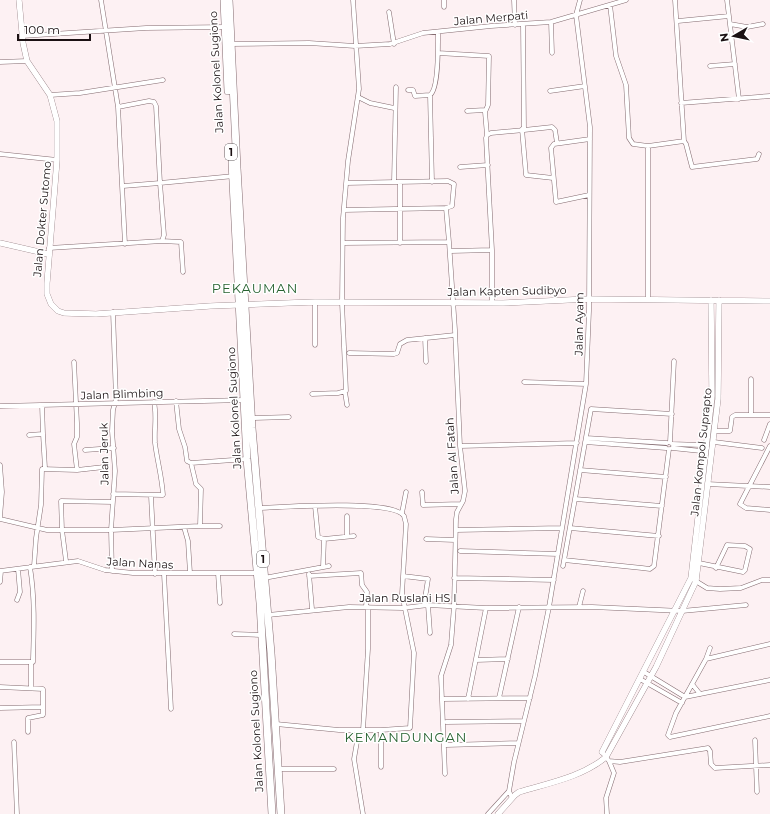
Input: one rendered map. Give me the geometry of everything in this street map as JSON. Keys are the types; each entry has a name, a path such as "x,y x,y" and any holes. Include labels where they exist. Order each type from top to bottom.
{"highway":[{"name":"Jalan Kolonel Sugiono","path":"224,0 228,27"},
{"name":"1","path":"229,0 228,44 242,304"},
{"name":"Jalan Kolonel Sugiono","path":"242,304 244,400 269,747 272,814"},
{"name":"Jalan Kolonel Sugiono","path":"242,304 268,615 281,814"},
{"path":"269,747 277,746"}],"street":[{"name":"Jalan Dokter Sutomo","path":"19,0 22,36 27,61 50,95 57,121 57,160 48,251 47,294 55,309 64,313 113,312 242,304"},
{"path":"101,0 118,107 125,244"},
{"path":"347,405 345,392 342,303 344,210 359,81 353,0"},
{"path":"444,0 444,7"},
{"path":"514,0 515,25"},
{"path":"576,15 580,0"},
{"name":"Jalan Merpati","path":"228,44 309,43 356,46 394,44 415,35 491,26 551,22 626,0"},
{"path":"675,0 678,21 684,141 692,167 757,159 759,154"},
{"path":"727,0 739,99"},
{"path":"610,5 617,60 626,85 629,138 633,144 648,146 684,141"},
{"path":"389,12 394,44"},
{"name":"Jalan Ayam","path":"509,791 518,743 530,698 549,607 558,554 560,528 577,443 586,384 589,299 590,139 576,15"},
{"path":"678,21 729,16"},
{"path":"551,22 552,53"},
{"path":"523,24 523,129 526,175 553,178"},
{"path":"730,24 747,27 763,24"},
{"path":"22,36 107,31 228,27"},
{"path":"432,182 430,95 434,90 438,53 438,32"},
{"path":"438,53 489,55 488,105 485,110 492,250 492,303"},
{"path":"0,62 27,61"},
{"path":"710,66 735,64"},
{"path":"50,95 116,88 163,80"},
{"path":"550,91 585,86"},
{"path":"394,182 394,108 396,87"},
{"path":"408,90 413,90 415,96 430,95"},
{"path":"681,103 770,96"},
{"path":"358,97 370,103 394,108"},
{"path":"118,107 149,102 156,104 164,235 162,242"},
{"path":"467,111 485,110"},
{"path":"487,135 491,132 552,127 555,130 557,143"},
{"path":"589,195 558,203 553,178 551,148 552,145 557,143 590,139"},
{"path":"648,146 648,299"},
{"path":"0,154 57,160"},
{"path":"460,167 488,165"},
{"path":"123,186 235,176"},
{"path":"344,210 446,208 451,207 454,204 453,183 448,181 346,183"},
{"path":"400,182 400,242"},
{"name":"Jalan Al Fatah","path":"445,774 441,676 451,645 454,606 457,512 463,502 465,491 460,446 452,302 451,251 446,208"},
{"path":"0,243 48,251 125,244 181,242 183,272"},
{"path":"343,243 449,242"},
{"path":"451,251 492,250"},
{"name":"Jalan Kapten Sudibyo","path":"242,304 315,302 492,303 589,299 770,301"},
{"name":"Jalan Kompol Suprapto","path":"693,580 699,564 706,484 705,448 712,396 711,300"},
{"name":"Jalan Kompol Suprapto","path":"693,580 706,484 714,449 718,399 719,300"},
{"path":"315,302 315,345"},
{"name":"Jalan Jeruk","path":"112,571 111,530 115,471 112,424 115,403 113,312"},
{"path":"350,353 394,354 397,353 402,341 455,335"},
{"path":"425,338 426,362"},
{"path":"712,359 718,359"},
{"path":"564,560 650,569 654,566 666,477 672,414 674,361"},
{"path":"74,362 77,405 77,437 74,444 77,470"},
{"path":"751,379 751,415"},
{"path":"524,382 586,384"},
{"path":"312,394 345,392"},
{"name":"Jalan Blimbing","path":"0,406 244,400"},
{"path":"176,401 178,429 185,447 187,460 191,463 196,484 201,489 200,526"},
{"path":"114,494 151,496 163,495 162,474 155,443 156,418 154,402"},
{"path":"0,662 33,662 34,593 32,566 41,506 42,469 45,468 42,405"},
{"path":"563,566 591,409 672,414"},
{"path":"715,431 730,431 733,416 770,415"},
{"path":"252,418 289,417"},
{"path":"764,440 770,424"},
{"path":"29,435 43,434"},
{"path":"585,440 653,442 687,450 701,450 705,448"},
{"path":"636,446 637,441"},
{"path":"616,442 636,446 653,447 688,444 701,445 705,448 714,449"},
{"path":"653,442 653,447"},
{"path":"714,442 762,448"},
{"path":"460,446 577,443"},
{"path":"687,450 688,444"},
{"path":"770,446 767,458 740,503 746,508 770,510"},
{"path":"85,450 114,448"},
{"path":"191,463 248,459"},
{"path":"0,465 0,517 38,530 111,530 220,526"},
{"path":"45,468 77,470 104,467"},
{"path":"580,470 666,477"},
{"path":"706,484 750,487 770,486"},
{"path":"276,724 339,730 410,728 414,653 403,608 406,524 402,513 406,492"},
{"path":"422,492 423,505 461,504"},
{"path":"151,496 155,574"},
{"path":"575,499 662,506"},
{"path":"66,561 62,530 61,501 113,502"},
{"path":"259,508 360,505 402,513"},
{"path":"315,506 318,537 354,536"},
{"path":"347,516 347,536"},
{"path":"184,527 188,539 190,573"},
{"path":"457,530 560,528"},
{"path":"570,528 659,536"},
{"path":"323,567 324,538"},
{"path":"426,539 455,540"},
{"path":"699,564 716,568 744,571 750,549 745,546 727,545 716,568"},
{"path":"460,551 558,554"},
{"name":"Jalan Nanas","path":"0,571 66,561 79,561 100,569 155,574 257,573"},
{"path":"309,574 323,567 330,566"},
{"path":"17,600 20,592 18,569"},
{"path":"0,571 0,582"},
{"path":"218,573 220,603"},
{"path":"264,578 309,574 360,573 362,585 367,592 368,649 361,730 354,759 363,814"},
{"path":"164,574 171,709"},
{"path":"309,574 312,609"},
{"path":"403,576 428,579 426,605 430,633"},
{"path":"454,578 554,580"},
{"path":"693,580 709,588 741,588 762,580 770,580"},
{"path":"606,757 640,679 674,610 693,580"},
{"path":"498,814 519,792 567,778 594,767 606,757 651,676 682,611 693,580"},
{"path":"579,607 583,591"},
{"name":"Jalan Ruslani HS I","path":"268,615 312,609 367,607 403,608 426,605 486,608 579,607 682,611 746,605"},
{"path":"499,698 519,607"},
{"path":"468,699 486,608"},
{"path":"234,634 261,635"},
{"path":"706,659 770,644"},
{"path":"710,648 706,659 685,697 668,733 670,737 770,716"},
{"path":"476,660 508,659"},
{"path":"30,662 31,688"},
{"path":"644,672 685,697 770,680"},
{"path":"640,679 682,703"},
{"path":"692,684 700,694"},
{"path":"0,688 43,689 43,715 28,718 28,732"},
{"path":"442,699 530,698"},
{"path":"0,708 44,708"},
{"path":"446,722 523,721"},
{"path":"381,730 381,767"},
{"path":"755,740 757,792"},
{"path":"14,742 17,814"},
{"path":"446,745 518,743"},
{"path":"606,757 624,762 708,748 710,751 711,764 715,768 770,765"},
{"path":"606,757 614,773 606,798 607,814"},
{"path":"279,769 334,769"},
{"path":"488,814 509,791 512,798"}],"district":[{"name":"PEKAUMAN","path":"255,288"},
{"name":"KEMANDUNGAN","path":"406,737"}]}
